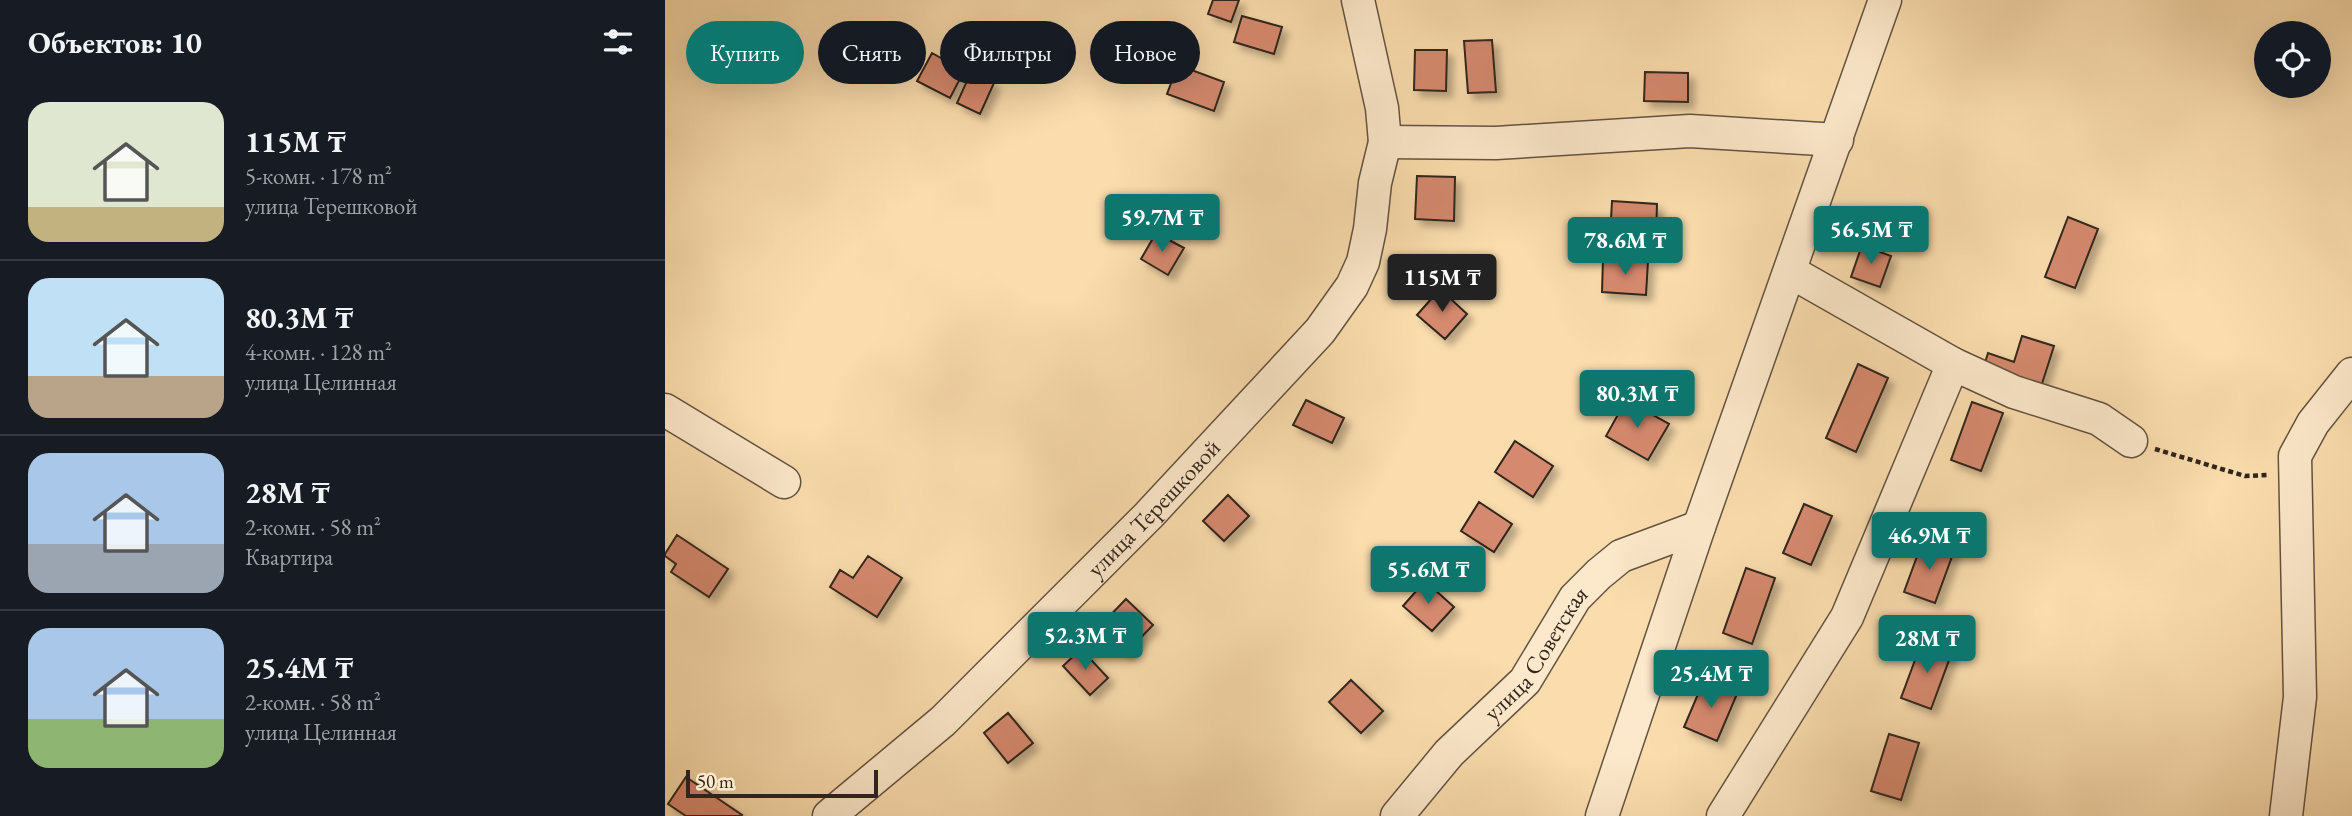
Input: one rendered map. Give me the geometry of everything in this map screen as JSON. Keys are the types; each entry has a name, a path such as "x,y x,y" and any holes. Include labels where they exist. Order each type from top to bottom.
{"street":[{"name":"улица Терешковой","path":"829,816 943,721 1149,515 1320,331 1352,286 1363,262 1375,183 1385,142 1383,108 1358,0"},
{"path":"1602,816 1699,527 1885,0"},
{"path":"1385,142 1496,143 1690,131 1837,140"},
{"path":"1791,272 1953,364 2014,392 2099,419 2131,441"},
{"path":"1723,816 1847,617 1953,364"},
{"path":"2286,816 2300,697 2295,456 2313,423 2349,382"},
{"path":"666,412 784,482"},
{"name":"улица Советская","path":"1397,816 1449,753 1525,681 1575,598 1591,582 1621,556 1699,527"}],"path":[{"path":"2131,441 2245,476 2268,475 2295,456"}],"building":[{"path":"1213,0 1239,0 1231,22 1208,14"},
{"path":"1242,16 1282,27 1274,54 1234,42"},
{"path":"1492,40 1496,92 1468,93 1464,41"},
{"path":"1415,50 1447,50 1446,91 1414,90"},
{"path":"932,53 940,58 940,84 957,84 950,98 923,84 926,84 926,64"},
{"path":"1645,72 1688,73 1688,102 1644,101"},
{"path":"1200,73 1224,82 1214,111 1167,94 1171,84 1200,84"},
{"path":"966,84 994,84 980,114 957,103"},
{"path":"1417,176 1455,177 1454,221 1415,219"},
{"path":"1612,201 1657,204 1656,240 1610,237"},
{"path":"2068,217 2098,229 2075,288 2045,277"},
{"path":"1156,233 1184,248 1168,275 1141,259"},
{"path":"1862,245 1891,256 1880,287 1851,277"},
{"path":"1603,259 1648,261 1646,295 1602,292"},
{"path":"1440,289 1467,314 1445,339 1417,315"},
{"path":"2022,336 2054,346 2040,390 1982,372 1988,353 2014,362"},
{"path":"1858,364 1888,378 1856,452 1826,438"},
{"path":"1306,400 1344,418 1332,443 1293,425"},
{"path":"1626,400 1669,424 1648,460 1606,436"},
{"path":"1972,402 2003,413 1981,471 1951,460"},
{"path":"1515,441 1553,466 1533,497 1495,472"},
{"path":"1228,495 1249,516 1224,541 1203,521"},
{"path":"1479,502 1512,524 1494,552 1461,531"},
{"path":"1804,504 1832,516 1811,565 1783,553"},
{"path":"677,535 728,569 709,597 671,572 676,564 665,554"},
{"path":"1923,540 1954,551 1935,603 1904,592"},
{"path":"868,556 902,578 877,617 830,587 840,570 853,578"},
{"path":"1746,568 1775,578 1752,644 1723,633"},
{"path":"1425,581 1454,607 1432,631 1403,606"},
{"path":"1126,599 1153,625 1126,653 1099,627"},
{"path":"1922,641 1952,652 1931,709 1901,698"},
{"path":"1081,649 1108,678 1090,695 1063,666"},
{"path":"1351,680 1383,711 1361,733 1329,702"},
{"path":"1704,680 1737,694 1717,741 1684,727"},
{"path":"1008,713 1033,743 1008,763 984,733"},
{"path":"1889,734 1919,743 1901,800 1871,791"},
{"path":"686,777 742,815 686,816 668,804"}]}
